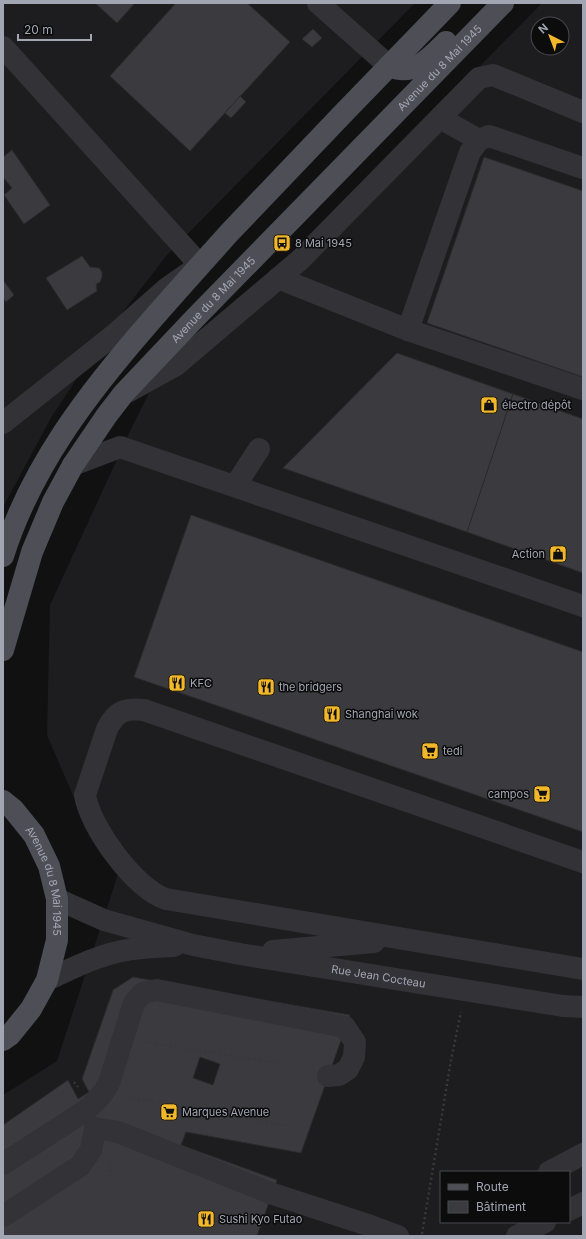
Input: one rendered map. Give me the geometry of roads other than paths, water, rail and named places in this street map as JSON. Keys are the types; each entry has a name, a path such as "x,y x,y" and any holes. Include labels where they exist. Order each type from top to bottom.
{"main road":[{"path":"5,540 28,492 54,446 86,400 123,353 200,265 312,144 450,3"},
{"path":"389,66 397,69 417,67 427,60 487,3"},
{"name":"Avenue du 8 Mai 1945","path":"3,650 32,552 53,502 73,465 124,393 196,317 503,3"},
{"name":"Avenue du 8 Mai 1945","path":"3,786 8,805 34,835 49,866 57,899 57,940 47,980 31,1009 10,1035 3,1040"}],"street":[{"path":"318,3 389,66"},
{"path":"3,47 200,265 166,289 115,334 3,423"},
{"path":"124,393 176,365 301,259 479,78 493,75 583,112"},
{"path":"440,118 479,140"},
{"path":"408,330 470,152 479,140 489,136 583,168"},
{"path":"278,278 408,330 583,389"},
{"path":"73,465 120,447 583,606"},
{"path":"235,486 259,449"},
{"path":"583,862 144,710 132,709 120,712 112,719 107,729 85,795 86,804 106,842 140,883 156,896 172,901 583,969"},
{"name":"Rue Jean Cocteau","path":"57,899 104,920 193,945 240,954 573,1007 583,1017"},
{"path":"240,954 404,939"},
{"name":"Rue Jean Cocteau","path":"47,980 94,959 121,951 142,948 193,945"},
{"path":"3,1216 80,1166 91,1150 90,1120 100,1097 109,1083 134,1003 143,993 157,990 345,1027 355,1042 354,1057 348,1069 339,1075 328,1076"},
{"path":"90,1120 273,1194 398,1236"},
{"path":"3,1164 90,1120"},
{"path":"551,1171 583,1154"},
{"path":"570,1210 583,1203"},
{"path":"517,1236 544,1223"}],"place":[{"name":"8 Mai 1945","path":"282,243"},
{"name":"électro dépôt","path":"489,405"},
{"name":"Action","path":"558,554"},
{"name":"KFC","path":"177,683"},
{"name":"the bridgers","path":"266,687"},
{"name":"Shanghai wok","path":"332,714"},
{"name":"tedi","path":"430,751"},
{"name":"campos","path":"542,794"},
{"name":"Marques Avenue","path":"169,1112"},
{"name":"Sushi Kyo Futao","path":"206,1219"}]}
